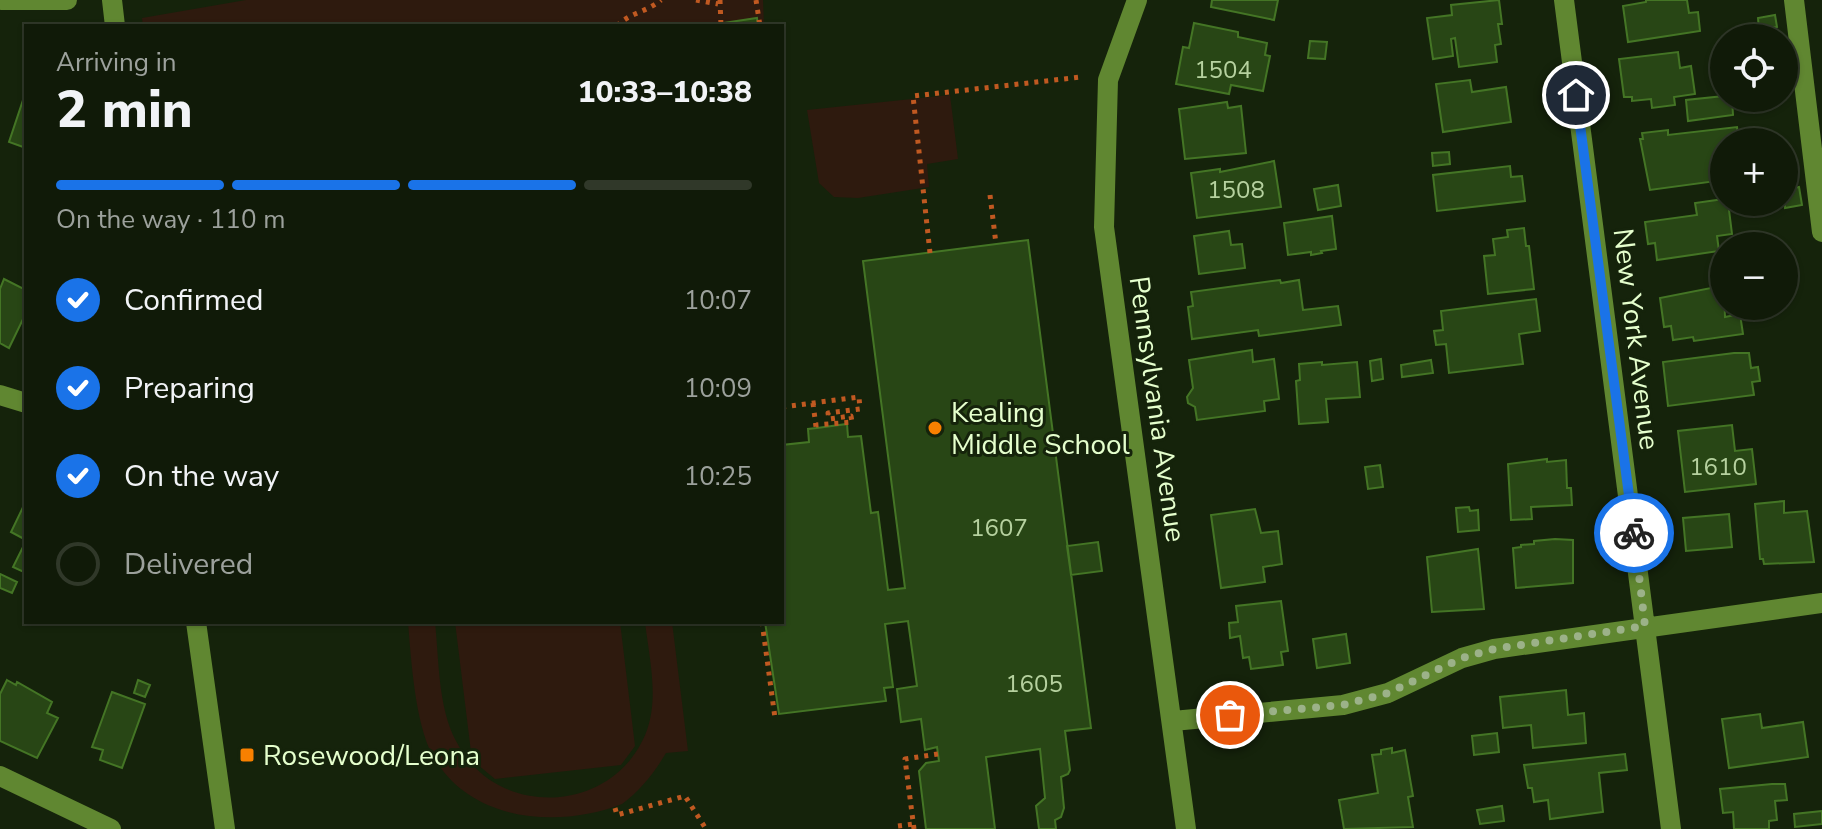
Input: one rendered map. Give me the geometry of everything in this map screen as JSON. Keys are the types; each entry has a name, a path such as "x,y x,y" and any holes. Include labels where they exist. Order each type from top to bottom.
{"street":[{"path":"2,0 67,0"},
{"path":"112,0 115,24"},
{"name":"Pennsylvania Avenue","path":"1137,0 1108,80 1104,227 1186,829"},
{"name":"New York Avenue","path":"1564,0 1671,829"},
{"path":"1794,0 1822,232"},
{"path":"0,395 24,402"},
{"path":"1173,721 1343,705 1388,693 1462,658 1494,649 1822,603"},
{"path":"196,624 225,829"},
{"path":"0,776 111,829"}],"path":[{"path":"619,24 627,17 647,12 661,0"},
{"path":"696,0 719,2 721,24"},
{"path":"756,0 760,24"},
{"path":"930,253 913,96 1081,77"},
{"path":"990,195 996,244"},
{"path":"784,407 859,397 860,409 828,413 829,419 851,416 852,422 816,426 813,403"},
{"path":"762,624 775,718"},
{"path":"898,826 914,827 905,759 938,754"},
{"path":"615,808 617,815 685,796 706,829"}],"shaded area":[{"path":"246,0 763,0 764,24 143,24 142,18"},
{"path":"950,95 958,159 927,164 929,187 858,198 834,197 819,183 807,110"},
{"path":"408,624 435,624 440,683 450,728 474,767 498,785 526,795 555,797 583,792 610,779 632,758 647,730 651,717 652,676 645,624 672,624 688,751 666,753 647,781 622,804 570,816 516,814 468,794 448,777 426,741 412,672"},
{"path":"455,624 620,624 635,746 621,765 495,779 472,760"}],"building":[{"path":"1212,0 1278,0 1274,20 1211,7"},
{"path":"1499,0 1502,24 1498,24 1501,44 1495,45 1497,62 1459,67 1455,38 1451,39 1453,56 1433,59 1427,18 1452,15 1451,5"},
{"path":"1646,0 1687,0 1689,13 1698,12 1700,31 1628,42 1623,6"},
{"path":"1775,15 1776,24 1758,24 1758,18"},
{"path":"757,18 758,24 723,24"},
{"path":"1194,23 1238,32 1238,37 1267,43 1265,55 1270,56 1263,91 1231,85 1229,94 1176,84 1183,47 1189,48"},
{"path":"1310,41 1327,42 1325,59 1308,58"},
{"path":"1678,52 1680,68 1691,66 1695,94 1674,97 1675,105 1652,108 1651,99 1632,101 1632,97 1624,97 1619,59"},
{"path":"1470,80 1472,92 1506,87 1511,122 1443,132 1436,84"},
{"path":"24,97 24,147 9,142"},
{"path":"1710,97 1710,112 1733,112 1733,115 1688,121 1686,100"},
{"path":"1227,102 1228,108 1241,106 1246,153 1185,159 1179,109"},
{"path":"1668,130 1668,135 1710,130 1710,182 1650,190 1640,139 1643,139 1642,133"},
{"path":"1449,152 1450,164 1433,166 1432,153"},
{"path":"1274,161 1281,207 1197,218 1191,173 1220,169 1220,172"},
{"path":"1510,166 1511,177 1522,176 1525,201 1437,211 1433,175"},
{"path":"1338,185 1341,206 1318,210 1314,189"},
{"path":"1798,187 1802,205 1798,206"},
{"path":"1710,201 1710,216 1730,216 1732,232 1710,232 1710,252 1657,260 1655,243 1648,244 1645,222 1697,215 1695,203"},
{"path":"1332,216 1336,249 1311,255 1311,252 1288,255 1284,223"},
{"path":"1524,228 1534,289 1488,294 1484,256 1495,255 1493,239 1508,237 1507,230"},
{"path":"1229,231 1231,245 1242,244 1245,268 1199,274 1194,236"},
{"name":"Kealing Middle School","path":"1028,240 1091,728 1065,731 1070,770 1061,777 1064,808 1061,817 1055,820 1056,829 1039,829 1036,806 1045,798 1040,749 986,757 995,829 926,829 919,771 926,763 939,761 937,747 925,750 921,719 901,722 897,689 917,686 908,621 885,624 893,687 884,688 886,701 779,714 765,624 784,624 784,445 809,442 808,429 847,424 848,437 861,436 871,513 878,512 888,590 905,588 863,261"},
{"path":"4,279 24,289 24,317 9,348 0,343 0,289"},
{"path":"1280,280 1281,283 1299,280 1303,310 1338,306 1341,325 1259,336 1258,330 1192,339 1188,307 1193,306 1191,292"},
{"path":"1710,288 1710,320 1741,320 1743,334 1694,341 1693,337 1673,340 1671,326 1664,327 1660,298"},
{"path":"1536,299 1540,331 1519,334 1523,364 1449,373 1446,344 1436,345 1434,331 1443,330 1441,311"},
{"path":"1252,350 1253,362 1274,359 1279,399 1264,401 1265,411 1197,420 1195,407 1188,403 1187,397 1193,388 1189,360"},
{"path":"1749,353 1751,368 1758,367 1760,381 1752,382 1754,395 1668,406 1663,362"},
{"path":"1381,359 1383,379 1372,381 1370,361"},
{"path":"1431,360 1433,373 1402,377 1401,365"},
{"path":"1322,362 1322,365 1357,362 1360,397 1326,399 1328,422 1299,424 1296,381 1300,380 1299,364"},
{"path":"1732,425 1735,451 1752,449 1756,484 1685,492 1678,431"},
{"path":"1547,459 1547,462 1566,460 1567,488 1571,488 1572,505 1531,507 1532,519 1511,520 1508,464"},
{"path":"1380,465 1383,487 1368,489 1365,467"},
{"path":"1784,501 1784,513 1807,511 1814,562 1764,564 1760,559 1755,504"},
{"path":"24,505 24,539 11,532"},
{"path":"1469,507 1470,511 1478,510 1479,530 1458,532 1456,508"},
{"path":"1255,509 1261,533 1278,531 1282,564 1263,567 1265,582 1221,588 1211,515"},
{"path":"1729,514 1732,547 1686,551 1683,518"},
{"path":"1573,540 1573,583 1516,588 1513,548 1534,544 1534,541"},
{"path":"1098,542 1102,571 1071,575 1067,546"},
{"path":"24,545 24,572 13,567"},
{"path":"1478,549 1484,609 1432,612 1427,557"},
{"path":"0,574 17,582 12,593 0,588"},
{"path":"1281,601 1288,651 1281,652 1283,665 1251,669 1249,657 1243,658 1240,636 1230,638 1229,623 1238,622 1236,606"},
{"path":"1346,634 1350,663 1317,668 1313,639"},
{"path":"7,680 16,685 17,682 52,702 47,713 58,718 37,758 0,741 0,694"},
{"path":"138,680 150,685 145,697 134,693"},
{"path":"1566,690 1568,715 1584,713 1586,743 1533,748 1531,725 1503,728 1500,697"},
{"path":"112,692 145,704 122,768 100,760 103,750 92,747"},
{"path":"1760,714 1762,728 1803,722 1808,757 1729,768 1722,719"},
{"path":"1497,733 1499,752 1474,755 1472,736"},
{"path":"1392,748 1392,753 1405,750 1413,796 1408,797 1413,827 1344,829 1339,800 1378,793 1372,755"},
{"path":"1625,754 1627,770 1599,773 1603,812 1550,819 1548,800 1534,802 1524,765"},
{"path":"1785,784 1787,800 1775,801 1777,820 1769,821 1769,829 1734,829 1733,812 1723,813 1720,789"},
{"path":"1502,806 1504,821 1480,824 1477,810"},
{"path":"1822,811 1822,824 1795,827 1794,814"}],"way so far":[{"path":"1230,715 1343,705 1388,693 1462,658 1494,649 1645,626 1634,533"}],"place":[{"name":"Kealing Middle School","path":"935,428"},
{"name":"Rosewood/Leona","path":"247,755"}],"route":[{"path":"1576,95 1634,533"}]}
